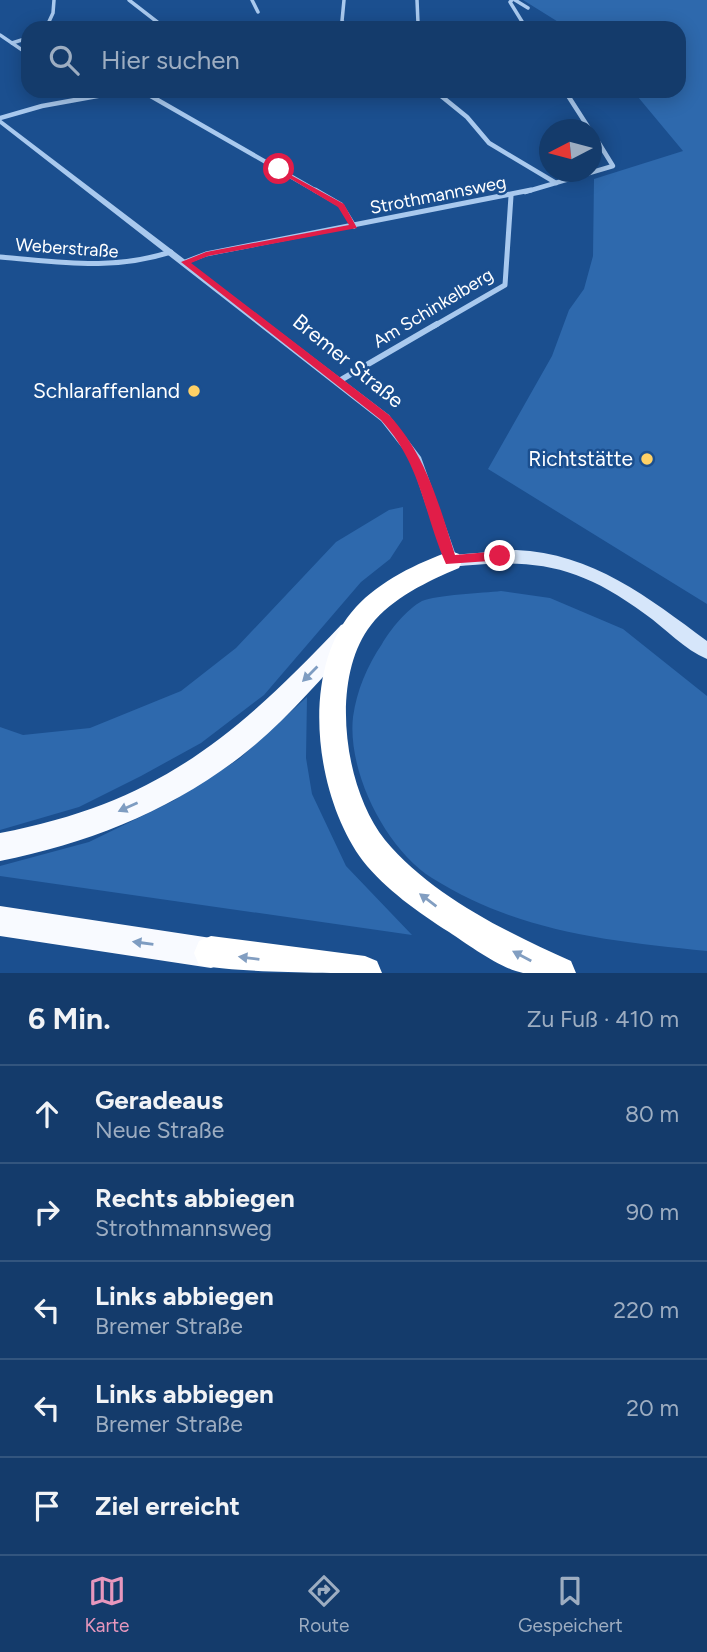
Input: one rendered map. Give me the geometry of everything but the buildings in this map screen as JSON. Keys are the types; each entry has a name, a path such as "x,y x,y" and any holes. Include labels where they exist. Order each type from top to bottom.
{"highway":[{"path":"0,848 90,824 164,790 230,749 386,597 424,572 451,561"},
{"path":"356,624 339,669 332,721 340,783 372,848 427,901 523,957 559,973"},
{"path":"0,921 365,973"}],"main road":[{"path":"451,561 500,556 538,558 573,565 656,612 707,651"}],"street":[{"path":"49,21 54,0"},
{"path":"129,0 156,21"},
{"path":"252,0 258,12"},
{"path":"342,21 344,0"},
{"path":"418,0 418,21"},
{"path":"522,21 510,2 513,0 528,8"},
{"path":"0,35 21,49"},
{"path":"12,43 21,40"},
{"path":"0,120 42,106 86,98"},
{"path":"154,98 341,205 354,226"},
{"path":"444,98 467,117 489,143 556,183"},
{"path":"570,98 583,119"},
{"name":"Bremer Straße","path":"0,120 171,252 344,378 385,418 408,446 428,489 451,561"},
{"name":"Strothmannsweg","path":"602,148 613,166 602,169"},
{"name":"Strothmannsweg","path":"185,262 206,254 511,197 559,182"},
{"name":"Am Schinkelberg","path":"344,378 505,285 511,197"},
{"name":"Weberstraße","path":"0,257 113,267 134,265 171,252"}],"shaded area":[{"path":"523,0 707,0 707,604 488,469 552,356 569,310 584,289 593,256 594,182 602,182 602,176 683,151 639,98 686,98 686,21 557,21"},
{"path":"403,507 403,539 390,559 361,582 264,695 201,743 141,776 79,807 0,830 0,727 23,735 90,728 181,691 236,648 336,542 389,510"},
{"path":"501,591 550,598 623,629 707,696 707,951 599,938 497,911 432,878 415,865 385,829 363,784 353,739 355,707 367,670 394,626 422,601"},
{"path":"307,697 306,758 312,794 346,866 412,935 0,876 0,866 89,842 173,801 239,759"}],"place":[{"name":"Schlaraffenland","path":"194,391"},
{"name":"Richtstätte","path":"647,459"}],"route":[{"path":"279,169 341,205 354,226 206,254 185,262 385,418 401,435 415,457 428,489 451,561 500,556"}]}
